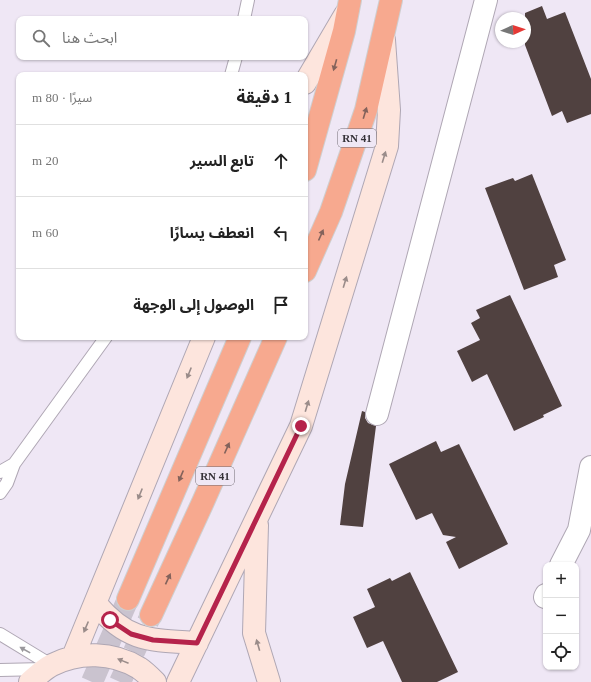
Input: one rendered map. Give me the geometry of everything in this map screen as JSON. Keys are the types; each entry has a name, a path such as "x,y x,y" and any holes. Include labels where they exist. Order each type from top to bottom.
{"highway":[{"name":"RN 41","path":"308,264 331,212 366,110 391,0"},
{"path":"308,159 344,31 349,4"},
{"name":"RN 41","path":"128,599 239,340"},
{"name":"RN 41","path":"151,615 204,502 275,340"}],"street":[{"path":"377,414 486,0"},
{"path":"308,78 349,4"},
{"path":"178,682 301,426 388,146 390,110 383,34"},
{"path":"74,657 203,340"},
{"path":"563,562 579,530 591,467"},
{"path":"257,518 254,633 269,682"},
{"path":"96,604 110,620 131,634 153,640 197,643"},
{"path":"42,672 74,657 96,655 118,659 139,668 155,682"}],"lane":[{"path":"245,16 248,0"},
{"path":"232,72 235,60"},
{"path":"0,493 7,483 14,464 104,340"},
{"path":"0,472 14,464"},
{"path":"0,634 42,672"},
{"path":"0,670 42,672"}],"building":[{"path":"542,6 547,19 565,12 591,79 591,114 567,123 562,111 552,116 526,48 531,48 531,12 527,12"},
{"path":"532,174 566,260 554,265 558,277 524,290 485,188 513,178 515,181"},
{"path":"510,295 562,406 543,415 544,417 514,431 487,374 472,382 457,351 480,340 471,323 480,318 476,310"},
{"path":"362,411 365,412 365,418 368,423 376,426 363,527 340,525 345,484"},
{"path":"436,441 441,452 459,444 508,544 459,569 446,542 456,537 443,535 432,513 416,520 389,464"},
{"path":"410,572 458,672 437,682 402,682 383,641 367,648 353,617 375,607 367,589 390,578 392,581"}],"tunnel":[{"path":"92,682 128,599"},
{"path":"120,682 151,615"}],"route":[{"path":"110,620 131,634 153,640 197,643 301,426"}]}
